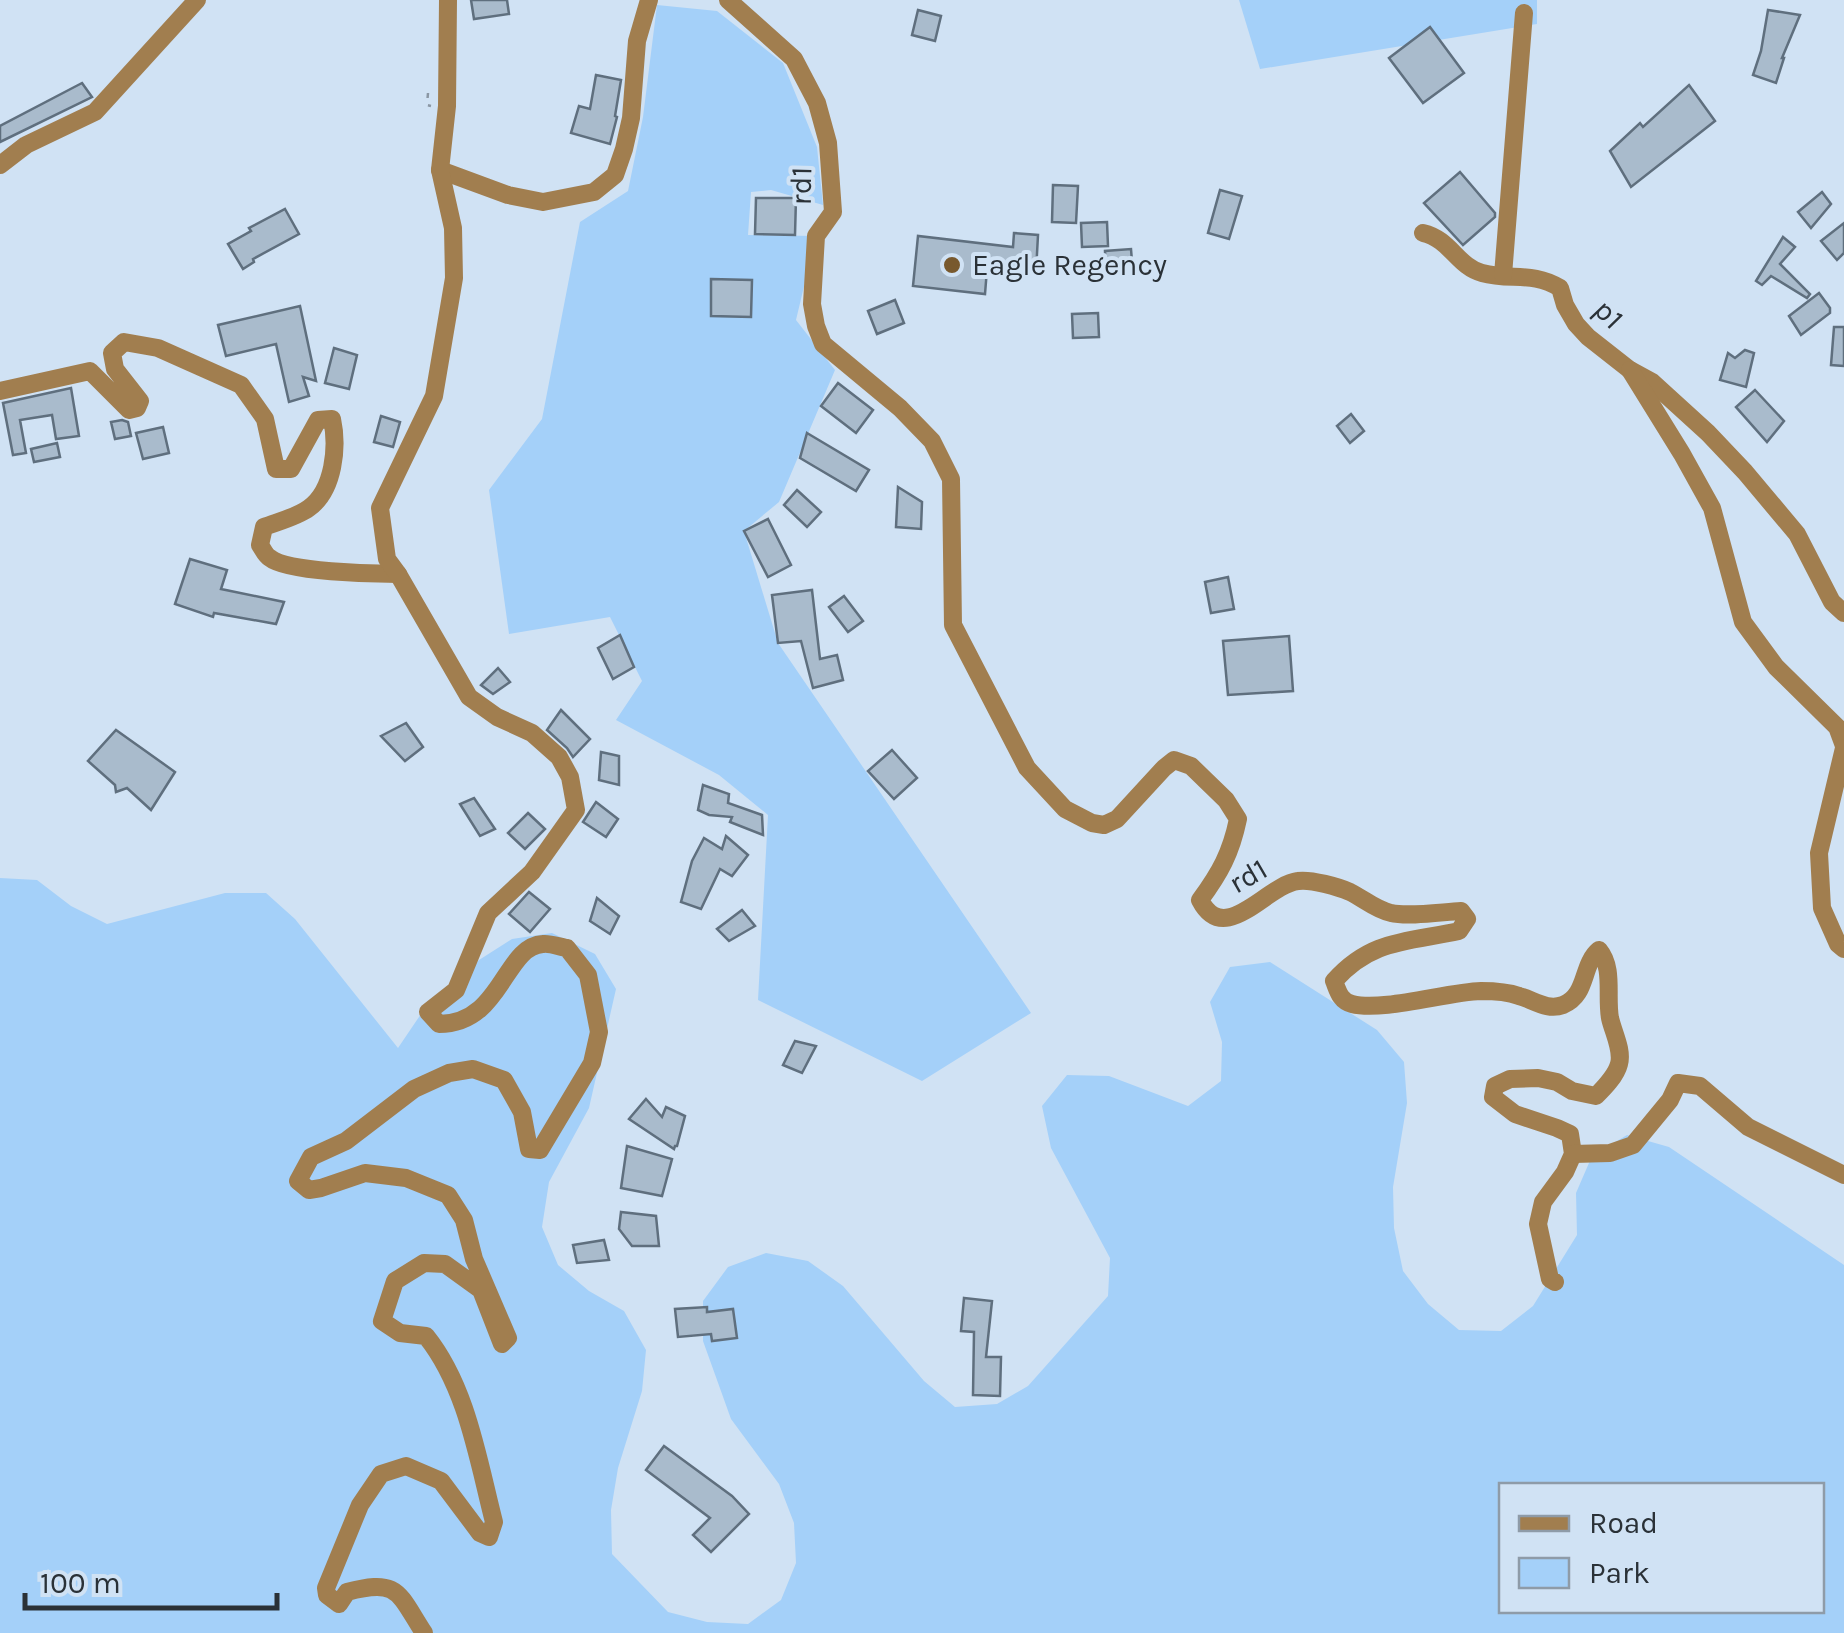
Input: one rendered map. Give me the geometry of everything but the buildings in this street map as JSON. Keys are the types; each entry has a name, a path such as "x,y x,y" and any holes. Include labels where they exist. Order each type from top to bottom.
{"street":[{"path":"0,165 26,145 95,112 197,0"},
{"path":"424,1633 397,1591 382,1585 364,1587 347,1592 339,1604 326,1588 360,1505 381,1474 406,1466 442,1481 480,1533 489,1536 494,1522 463,1404 438,1351 426,1336 400,1332 382,1321 394,1282 424,1263 445,1264 481,1290 502,1344 508,1338 474,1259 464,1220 448,1195 406,1178 365,1173 310,1190 298,1181 311,1157 346,1140 414,1089 449,1073 472,1069 504,1080 522,1112 529,1148 540,1150 592,1063 600,1032 588,975 567,948 542,944 523,951 487,1005 455,1024 439,1024 428,1012 456,990 488,913 532,872 576,810 570,777 559,757 532,733 496,717 469,697 387,559 380,508 434,396 454,278 452,228 440,170 447,106 448,0"},
{"path":"440,170 508,196 543,202 594,192 615,175 632,118 637,41 648,0"},
{"name":"rd1","path":"728,0 794,59 816,103 828,144 833,212 816,236 812,304 816,326 823,344 900,408 932,441 951,479 953,625 1027,768 1066,809 1092,824 1104,825 1117,819 1174,760 1191,766 1226,800 1238,819 1233,846 1200,900 1216,918 1230,918 1296,880 1348,891 1391,914 1461,911 1468,920 1459,930 1408,939 1362,954 1334,981 1340,997 1350,1004 1383,1004 1484,991 1516,995 1553,1008 1570,1001 1580,990 1589,958 1599,950 1605,958 1609,1014 1620,1064 1609,1082 1596,1096 1538,1078 1510,1079 1495,1086 1493,1097 1515,1114 1570,1134 1572,1154"},
{"path":"1502,275 1524,13"},
{"name":"p1","path":"1423,233 1437,236 1480,273 1544,279 1560,288 1565,305 1588,338 1683,408 1745,472 1797,534 1832,602 1844,614"},
{"path":"0,391 90,370 129,410 137,408 140,401 115,368 112,353 124,342 158,348 241,385 264,419 276,469 292,469 318,420 332,418 336,438 326,490 308,509 264,528 260,545 270,558 288,565 398,574"},
{"path":"1630,370 1712,508 1743,622 1776,667 1837,727 1844,747 1819,853 1822,908 1844,949"},
{"path":"1555,1282 1550,1279 1538,1224 1544,1202 1565,1172 1572,1154 1610,1153 1633,1145 1670,1100 1678,1084 1700,1086 1748,1128 1844,1176"}],"green space":[{"path":"1239,0 1537,0 1537,24 1260,69"},
{"path":"657,5 717,11 783,63 817,147 823,205 771,190 751,192 748,235 816,236 796,320 835,370 779,502 744,531 778,643 1031,1013 922,1081 758,1000 768,815 719,775 616,720 642,681 610,617 509,634 489,490 542,419 580,222 628,191 643,117"},
{"path":"0,878 37,880 71,906 107,924 225,893 266,893 295,919 398,1048 421,1014 479,960 512,939 552,933 595,954 616,989 589,1108 549,1182 542,1227 558,1265 589,1291 624,1311 646,1350 642,1391 618,1468 611,1510 612,1554 668,1612 707,1622 748,1624 781,1600 796,1563 794,1523 779,1484 731,1419 703,1341 703,1301 728,1267 766,1253 808,1261 843,1286 924,1381 955,1407 997,1404 1028,1386 1108,1296 1110,1258 1051,1148 1042,1106 1067,1075 1109,1076 1188,1106 1221,1081 1222,1042 1210,1002 1230,967 1270,962 1377,1030 1404,1062 1407,1103 1393,1187 1394,1228 1403,1271 1428,1304 1459,1330 1501,1331 1533,1306 1577,1235 1576,1193 1592,1156 1627,1135 1669,1147 1844,1265 1844,1633 0,1633"}],"place":[{"name":"Eagle Regency","path":"952,265"}]}
